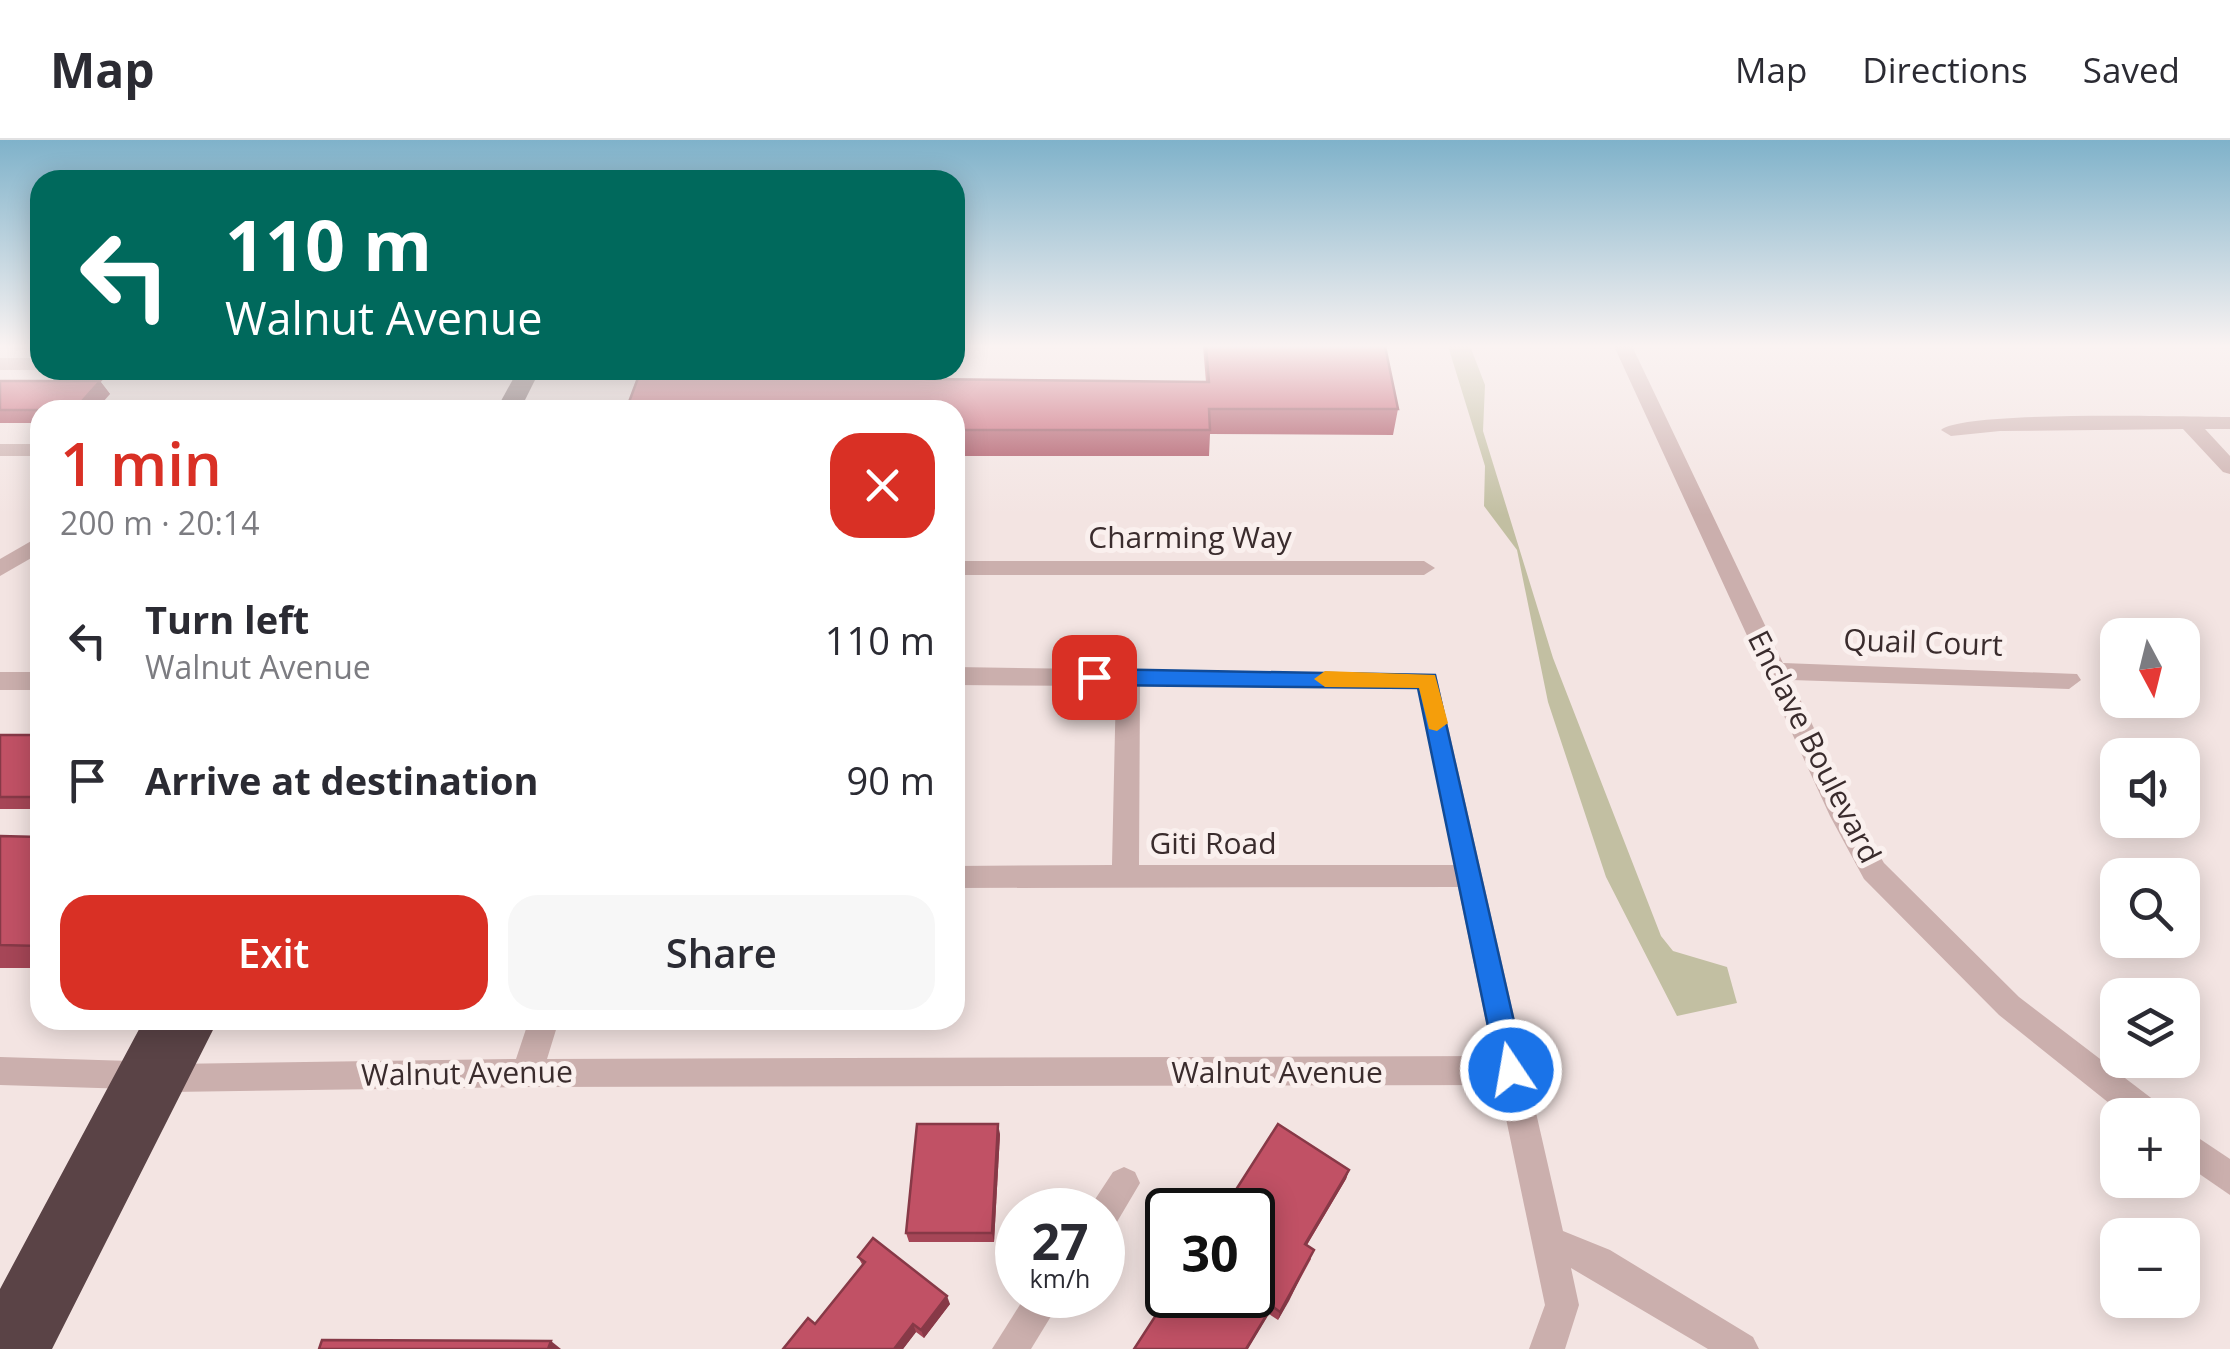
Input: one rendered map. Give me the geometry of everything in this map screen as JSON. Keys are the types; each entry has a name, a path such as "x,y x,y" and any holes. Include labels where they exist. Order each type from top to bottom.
{"highway":[{"path":"0,1331 157,1030"},
{"path":"30,1349 195,1030"}],"street":[{"name":"Enclave Boulevard","path":"1649,402 1842,816 1874,871 2009,1006 2126,1098"},
{"path":"2188,422 2230,468"},
{"path":"1951,430 2000,425 2230,423"},
{"path":"0,450 30,450"},
{"path":"0,568 30,549"},
{"name":"Charming Way","path":"965,568 1424,568"},
{"name":"Quail Court","path":"1774,671 2069,680"},
{"path":"965,683 1128,677 1428,680 1562,1306 1546,1349"},
{"path":"1125,877 1128,677"},
{"path":"0,681 30,681"},
{"name":"Giti Road","path":"965,877 1470,876"},
{"path":"526,1073 541,1030"},
{"name":"Walnut Avenue","path":"171,1078 526,1073 1412,1074 1511,1070"},
{"path":"0,1071 131,1075"},
{"path":"2200,1156 2230,1179"},
{"path":"1120,1188 1124,1182"},
{"path":"1548,1242 1598,1262 1742,1349"},
{"path":"1010,1349 1031,1318"}],"shaded area":[{"path":"1465,402 1484,402 1483,431 1553,658 1661,936 1673,951 1727,967 1737,1003 1677,1016 1606,877 1548,702 1517,550 1484,506 1485,466"}],"building":[{"path":"0,402 30,402 30,410 0,410"},
{"path":"965,402 1397,402 1398,409 1209,409 1210,430 965,430"},
{"path":"0,735 30,735 30,797 0,797"},
{"path":"0,836 30,837 30,946 0,945"},
{"path":"917,1124 998,1124 992,1233 906,1233"},
{"path":"1278,1124 1349,1170 1305,1244 1314,1250 1280,1312 1275,1308 1275,1188 1237,1188"},
{"path":"873,1238 947,1296 921,1330 913,1324 894,1349 783,1349 808,1318 815,1324 865,1262 858,1257"},
{"path":"1154,1318 1265,1318 1246,1349 1134,1349"},
{"path":"322,1340 551,1341 548,1349 319,1349"}],"slow traffic":[{"path":"1325,679 1428,680 1437,723"}],"route":[{"path":"1094,677 1428,680 1511,1070"}]}
